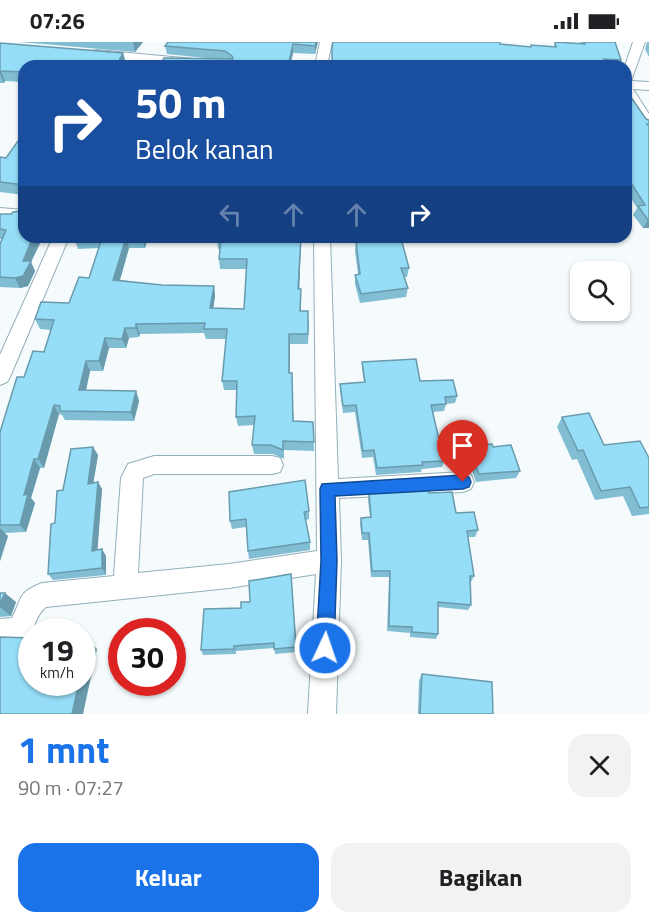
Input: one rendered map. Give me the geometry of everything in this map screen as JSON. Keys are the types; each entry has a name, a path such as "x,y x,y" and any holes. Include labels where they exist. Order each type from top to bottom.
{"street":[{"path":"137,60 146,42"},
{"path":"322,60 326,42"},
{"path":"632,62 639,42"},
{"path":"81,53 124,60"},
{"path":"632,87 649,86"},
{"path":"632,97 649,124"},
{"path":"0,213 18,214"},
{"path":"0,377 58,243"},
{"path":"319,243 329,561 322,714"},
{"path":"125,585 132,478 136,471 154,465 272,465"},
{"path":"327,489 463,482"},
{"path":"0,632 15,631 23,626 29,604 38,597 125,585 229,576 329,561"}],"building":[{"path":"168,42 316,42 315,46 293,44 289,60 163,60 164,58 233,59 225,51 165,46"},
{"path":"333,42 500,42 500,44 531,47 531,45 556,47 555,42 585,44 584,42 615,42 621,60 332,60"},
{"path":"0,43 123,53 119,60 18,60 18,72 1,71 0,73"},
{"path":"632,99 649,120 647,124 649,126 648,220 638,206 645,205 632,184"},
{"path":"18,141 18,184 0,182 0,157 6,158"},
{"path":"18,211 18,243 30,243 23,261 31,261 23,276 0,277 0,244 6,230 0,229 0,214"},
{"path":"100,243 124,243 113,280 162,285 214,286 210,308 244,309 247,259 219,259 221,243 301,243 298,289 301,289 300,311 308,311 308,334 289,334 289,373 292,373 293,421 313,422 314,442 283,441 283,450 271,445 252,445 255,416 236,417 237,381 222,381 227,329 204,329 205,323 136,324 136,328 125,328 122,339 105,338 99,361 86,361 79,390 136,391 131,412 60,411 60,406 54,405 38,459 34,459 24,495 28,494 20,525 0,525 0,432 17,377 24,377 33,351 44,352 54,320 35,319 41,302 69,303 79,277 89,278"},
{"path":"356,243 402,243 409,268 401,268 408,288 361,294 355,275 360,274"},
{"path":"416,359 420,381 453,380 457,396 445,397 446,404 431,405 444,461 377,468 374,450 363,451 356,405 343,406 340,384 365,382 362,362"},
{"path":"589,413 604,445 640,441 649,458 649,507 640,508 630,487 601,491 583,450 578,451 562,417"},
{"path":"492,444 493,447 511,445 520,471 479,474 468,446"},
{"path":"93,447 88,484 98,482 92,551 102,549 102,568 48,574 51,524 55,523 57,491 63,490 71,449"},
{"path":"305,480 309,511 304,512 310,542 248,551 246,519 230,521 229,492"},
{"path":"428,489 429,493 452,492 456,513 474,512 478,530 467,531 474,576 470,576 471,605 438,602 438,634 412,632 412,627 389,626 390,571 372,571 369,533 362,533 361,518 371,517 369,493"},
{"path":"291,574 296,647 274,649 274,643 234,646 234,649 201,650 204,609 241,608 241,602 250,602 249,581"},
{"path":"0,593 5,593 0,604"},
{"path":"0,637 18,638 18,696 76,696 72,714 0,714"},
{"path":"422,674 492,682 493,714 420,714"}],"route":[{"path":"325,648 329,561 327,489 463,482"}]}
